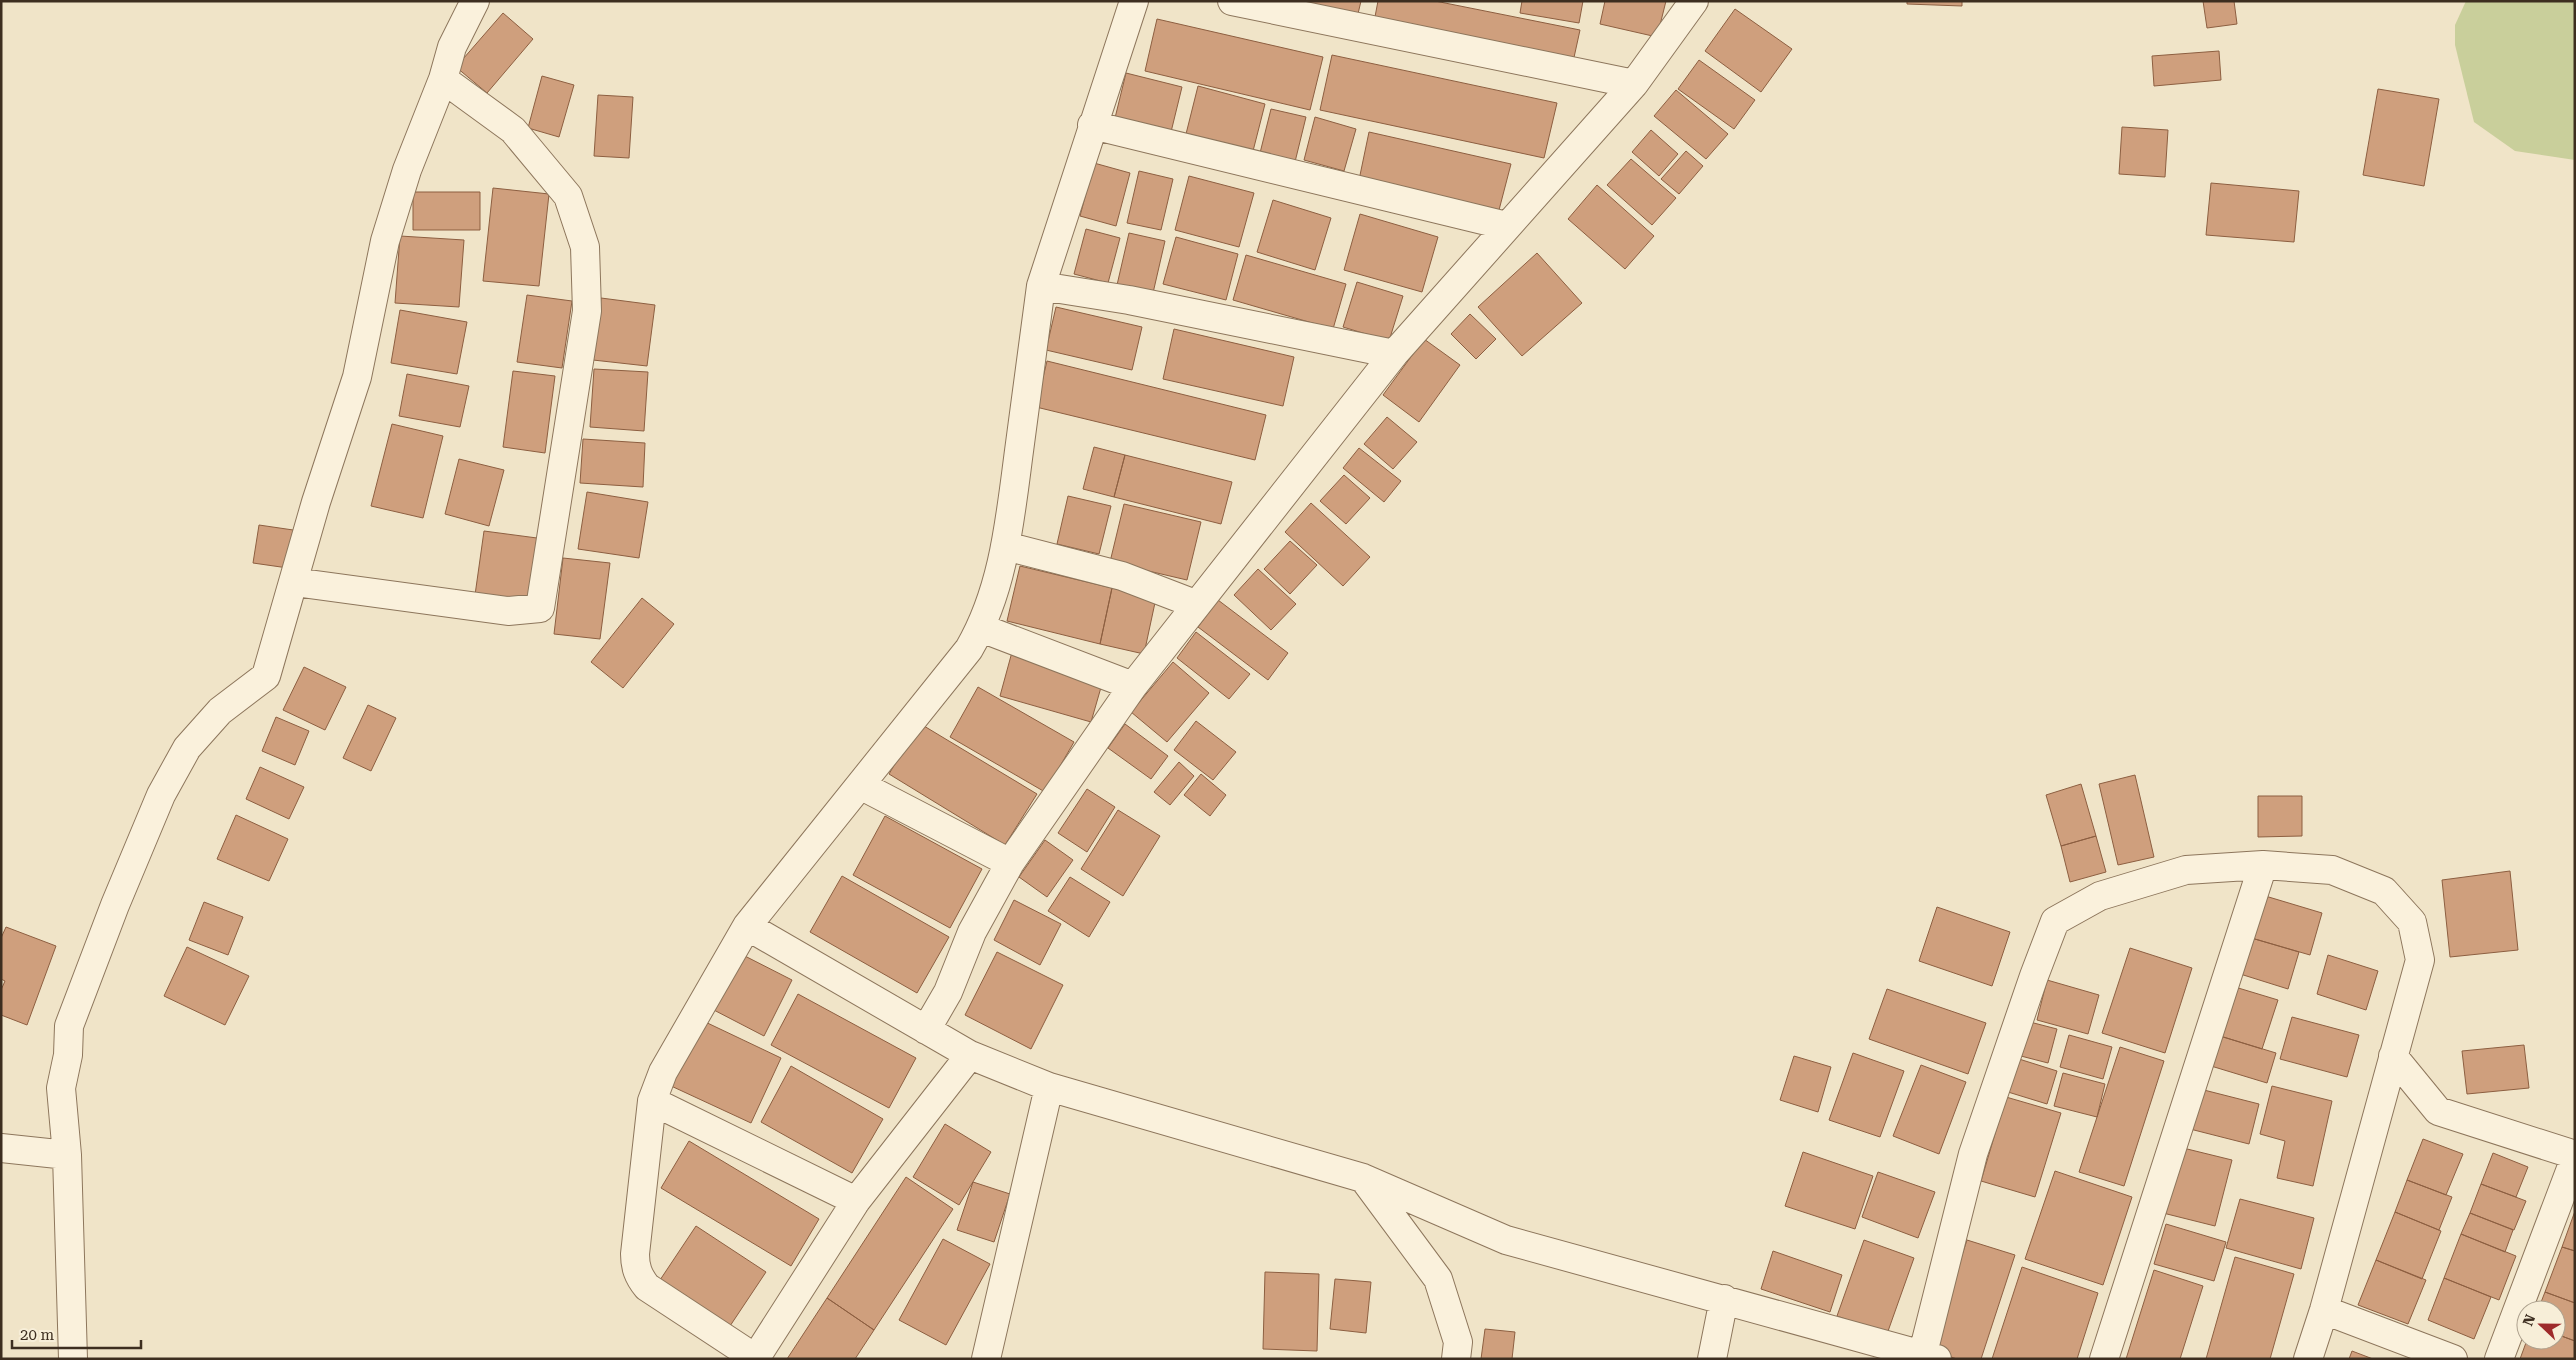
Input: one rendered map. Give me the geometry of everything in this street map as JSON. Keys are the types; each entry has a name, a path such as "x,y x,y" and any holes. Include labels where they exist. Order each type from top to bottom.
{"street":[{"path":"73,1359 67,1155 61,1088 68,1055 69,1026 115,904 161,795 188,748 220,711 266,676 316,502 357,377 384,241 407,170 443,79 452,47 475,1"},
{"path":"970,1055 856,1201 755,1358 647,1287 639,1278 635,1266 635,1254 652,1101 663,1072 747,926 969,649 981,628 991,603 1005,546 1041,286 1134,1"},
{"path":"1232,1 1634,84"},
{"path":"926,1030 948,992 972,932 1010,863 1133,686 1195,604 1394,354 1634,84 1694,1"},
{"path":"294,582 508,611 540,608 587,310 585,247 568,196 513,130 443,79"},
{"path":"1092,125 1507,226"},
{"path":"1041,286 1129,300 1394,354"},
{"path":"1005,546 1122,576 1195,604"},
{"path":"981,628 1133,686"},
{"path":"860,785 1010,863"},
{"path":"747,926 970,1055 1049,1087 1363,1178 1506,1240 1930,1356 1973,1154 2055,920 2100,896 2186,870 2263,865 2332,870 2384,891 2412,922 2420,960 2409,1006 2393,1056 2324,1310 2308,1359"},
{"path":"2104,1359 2263,865"},
{"path":"2393,1056 2438,1111 2575,1156 2499,1359"},
{"path":"986,1359 1049,1087"},
{"path":"652,1101 856,1201"},
{"path":"1,1148 67,1155"},
{"path":"1363,1178 1438,1279 1458,1342 1456,1359"},
{"path":"1712,1359 1724,1299"},
{"path":"2324,1310 2453,1359"}],"green space":[{"path":"2466,1 2575,1 2575,160 2515,151 2474,122 2455,45 2455,25"}],"building":[{"path":"1284,1 1361,1 1357,18"},
{"path":"1378,1 1435,1 1580,30 1573,62 1374,22"},
{"path":"1522,1 1583,1 1579,23 1520,13"},
{"path":"1605,1 1666,1 1657,37 1600,24"},
{"path":"1907,1 1962,1 1962,6 1907,4"},
{"path":"2203,1 2234,1 2237,24 2207,28"},
{"path":"1735,9 1792,49 1761,92 1705,51"},
{"path":"503,13 533,39 487,93 456,67"},
{"path":"1157,19 1323,57 1310,110 1145,71"},
{"path":"2219,51 2221,80 2154,86 2152,56"},
{"path":"1332,55 1557,103 1544,158 1320,110"},
{"path":"1699,60 1755,100 1734,129 1678,89"},
{"path":"1126,73 1182,87 1171,132 1115,118"},
{"path":"542,76 574,85 559,137 528,128"},
{"path":"1198,86 1265,104 1252,155 1185,138"},
{"path":"2378,89 2439,99 2424,186 2363,175"},
{"path":"1676,90 1728,134 1706,159 1654,116"},
{"path":"598,95 633,97 629,158 594,156"},
{"path":"1271,109 1306,117 1294,166 1259,157"},
{"path":"1315,117 1356,129 1344,171 1304,160"},
{"path":"2122,127 2168,130 2165,177 2119,174"},
{"path":"1651,130 1678,154 1659,176 1632,152"},
{"path":"1369,132 1511,164 1499,210 1359,180"},
{"path":"1686,151 1703,166 1679,194 1661,179"},
{"path":"1631,159 1676,198 1652,225 1607,185"},
{"path":"1094,163 1130,173 1116,226 1080,216"},
{"path":"1139,171 1173,179 1161,230 1127,223"},
{"path":"1189,176 1254,193 1239,247 1175,230"},
{"path":"2211,183 2299,191 2294,242 2206,235"},
{"path":"1597,185 1654,236 1625,269 1568,219"},
{"path":"493,188 549,194 539,286 483,281"},
{"path":"413,192 480,192 480,230 413,230"},
{"path":"1273,200 1331,218 1315,270 1257,252"},
{"path":"1360,214 1438,237 1422,292 1344,270"},
{"path":"1086,229 1120,238 1108,283 1074,274"},
{"path":"1129,233 1165,241 1153,293 1117,285"},
{"path":"400,236 464,240 459,307 395,303"},
{"path":"1176,237 1238,254 1226,300 1163,284"},
{"path":"1537,253 1582,303 1522,356 1478,307"},
{"path":"1246,255 1346,284 1333,329 1233,300"},
{"path":"1357,282 1403,296 1389,341 1343,327"},
{"path":"527,295 572,301 562,368 517,362"},
{"path":"601,298 655,305 647,366 593,360"},
{"path":"1056,307 1142,327 1132,370 1046,350"},
{"path":"400,310 467,322 457,374 391,363"},
{"path":"1470,314 1496,339 1476,359 1451,334"},
{"path":"1174,329 1294,357 1283,406 1163,379"},
{"path":"1424,339 1460,365 1419,422 1383,395"},
{"path":"1047,361 1266,415 1255,460 1036,407"},
{"path":"594,369 648,372 644,431 590,427"},
{"path":"513,371 555,376 545,453 503,447"},
{"path":"407,374 469,386 460,427 399,416"},
{"path":"1387,417 1417,442 1393,469 1364,444"},
{"path":"392,424 443,436 423,518 371,506"},
{"path":"583,439 645,443 643,487 580,483"},
{"path":"1094,447 1125,455 1114,497 1083,489"},
{"path":"1359,448 1401,481 1384,502 1343,468"},
{"path":"1125,455 1232,482 1221,524 1114,497"},
{"path":"459,459 504,470 489,526 445,514"},
{"path":"1344,475 1370,498 1346,524 1320,501"},
{"path":"587,492 648,502 639,558 578,549"},
{"path":"1068,496 1111,506 1099,554 1057,544"},
{"path":"1311,503 1370,557 1343,586 1285,532"},
{"path":"1124,504 1201,522 1187,580 1110,562"},
{"path":"259,525 300,531 295,569 253,563"},
{"path":"484,531 537,538 528,602 475,595"},
{"path":"1290,541 1317,565 1290,594 1264,569"},
{"path":"563,558 610,563 600,639 554,634"},
{"path":"1020,566 1112,588 1100,644 1007,621"},
{"path":"1258,569 1296,604 1271,630 1234,595"},
{"path":"1112,588 1156,598 1144,654 1100,644"},
{"path":"642,598 674,624 623,688 591,662"},
{"path":"1218,600 1288,653 1268,680 1198,627"},
{"path":"1196,632 1250,674 1229,699 1177,658"},
{"path":"1012,652 1104,677 1091,722 1000,696"},
{"path":"1173,662 1209,693 1167,742 1131,712"},
{"path":"304,667 346,687 325,730 283,710"},
{"path":"978,687 1074,742 1045,792 950,737"},
{"path":"368,705 396,718 371,771 343,758"},
{"path":"276,717 309,731 295,765 262,751"},
{"path":"1196,721 1236,752 1213,780 1174,750"},
{"path":"919,723 1037,794 1005,845 889,774"},
{"path":"1125,724 1168,756 1151,779 1108,748"},
{"path":"1179,762 1194,776 1170,805 1154,792"},
{"path":"260,767 304,787 289,819 246,799"},
{"path":"1201,774 1226,795 1210,816 1184,795"},
{"path":"2135,775 2154,857 2118,865 2099,784"},
{"path":"2081,784 2096,836 2061,846 2046,795"},
{"path":"1087,789 1115,807 1087,852 1058,833"},
{"path":"2258,796 2302,796 2302,836 2258,837"},
{"path":"1118,810 1160,836 1123,896 1081,869"},
{"path":"236,815 288,839 269,881 217,859"},
{"path":"885,816 982,869 950,928 853,875"},
{"path":"2096,836 2106,872 2070,882 2061,846"},
{"path":"1045,840 1073,860 1047,897 1019,877"},
{"path":"2510,871 2518,950 2450,957 2442,880"},
{"path":"842,876 949,937 917,993 810,932"},
{"path":"1070,877 1110,902 1089,937 1048,911"},
{"path":"2262,895 2322,913 2310,955 2248,937"},
{"path":"1014,900 1061,924 1040,965 994,940"},
{"path":"204,902 243,917 228,955 189,940"},
{"path":"1937,907 2010,932 1992,986 1919,961"},
{"path":"6,927 56,946 27,1025 1,1015 1,990 5,981 1,979 1,938"},
{"path":"2248,937 2299,952 2288,989 2237,973"},
{"path":"187,947 249,976 225,1025 164,996"},
{"path":"2130,948 2192,968 2165,1053 2102,1033"},
{"path":"737,952 792,980 764,1036 710,1008"},
{"path":"997,952 1063,985 1031,1049 965,1015"},
{"path":"2328,955 2378,971 2366,1010 2317,994"},
{"path":"2047,980 2099,995 2088,1034 2037,1020"},
{"path":"2235,987 2278,1000 2262,1049 2220,1036"},
{"path":"1887,989 1986,1023 1968,1074 1869,1039"},
{"path":"798,994 916,1058 889,1108 771,1045"},
{"path":"2292,1017 2359,1035 2347,1077 2280,1059"},
{"path":"699,1019 781,1058 751,1123 669,1085"},
{"path":"2026,1021 2057,1029 2048,1063 2017,1055"},
{"path":"2069,1035 2112,1047 2103,1079 2060,1067"},
{"path":"2220,1036 2276,1053 2267,1083 2211,1066"},
{"path":"2524,1045 2529,1088 2467,1094 2462,1051"},
{"path":"2120,1047 2164,1061 2124,1186 2079,1172"},
{"path":"1853,1053 1904,1071 1880,1137 1829,1120"},
{"path":"1794,1056 1831,1067 1818,1112 1780,1100"},
{"path":"2019,1059 2057,1071 2047,1104 2008,1092"},
{"path":"1921,1065 1966,1082 1939,1154 1893,1136"},
{"path":"791,1066 883,1119 852,1173 761,1122"},
{"path":"2063,1073 2105,1084 2097,1117 2054,1106"},
{"path":"2272,1086 2332,1101 2313,1186 2277,1178 2285,1141 2260,1134"},
{"path":"2200,1089 2259,1104 2249,1144 2190,1129"},
{"path":"2006,1097 2061,1113 2035,1197 1981,1181"},
{"path":"945,1124 991,1152 959,1205 913,1177"},
{"path":"2423,1139 2463,1154 2446,1195 2407,1180"},
{"path":"689,1141 819,1219 791,1266 661,1188"},
{"path":"2179,1147 2232,1160 2215,1226 2163,1213"},
{"path":"1803,1152 1873,1176 1855,1229 1785,1206"},
{"path":"2493,1153 2528,1167 2516,1197 2481,1184"},
{"path":"2055,1171 2132,1197 2103,1285 2025,1259"},
{"path":"1878,1172 1935,1192 1918,1238 1862,1217"},
{"path":"906,1177 953,1209 874,1330 827,1298"},
{"path":"2407,1180 2452,1197 2439,1230 2395,1212"},
{"path":"973,1182 1010,1194 994,1242 957,1230"},
{"path":"2481,1184 2526,1201 2514,1230 2470,1213"},
{"path":"2240,1199 2314,1218 2301,1269 2226,1248"},
{"path":"2575,1211 2575,1251 2562,1247"},
{"path":"2395,1212 2441,1231 2422,1279 2376,1260"},
{"path":"2470,1213 2513,1230 2505,1252 2461,1234"},
{"path":"2166,1224 2226,1242 2214,1281 2154,1264"},
{"path":"696,1226 766,1272 730,1326 660,1280"},
{"path":"2461,1234 2516,1256 2499,1300 2444,1278"},
{"path":"943,1239 990,1264 946,1345 899,1320"},
{"path":"1864,1240 1914,1258 1887,1334 1837,1316"},
{"path":"1967,1240 2015,1255 1981,1359 1957,1359 1931,1350"},
{"path":"2562,1247 2575,1251 2575,1303 2545,1292"},
{"path":"1773,1251 1842,1275 1830,1312 1761,1289"},
{"path":"2235,1257 2294,1274 2270,1359 2206,1359"},
{"path":"2376,1260 2426,1280 2408,1324 2358,1305"},
{"path":"2022,1267 2098,1293 2077,1359 1992,1359"},
{"path":"2154,1270 2203,1286 2180,1359 2126,1359"},
{"path":"1265,1272 1319,1274 1317,1351 1263,1349"},
{"path":"2444,1278 2491,1297 2474,1339 2428,1320"},
{"path":"1335,1279 1371,1282 1366,1333 1330,1329"},
{"path":"2545,1292 2575,1303 2575,1341 2566,1338 2566,1300 2542,1300"},
{"path":"827,1298 874,1330 855,1359 787,1359"},
{"path":"1485,1329 1515,1332 1512,1359 1481,1359"},
{"path":"2566,1338 2575,1341 2575,1359 2520,1359 2523,1350 2566,1350"},
{"path":"2352,1351 2373,1359 2349,1359"}]}
